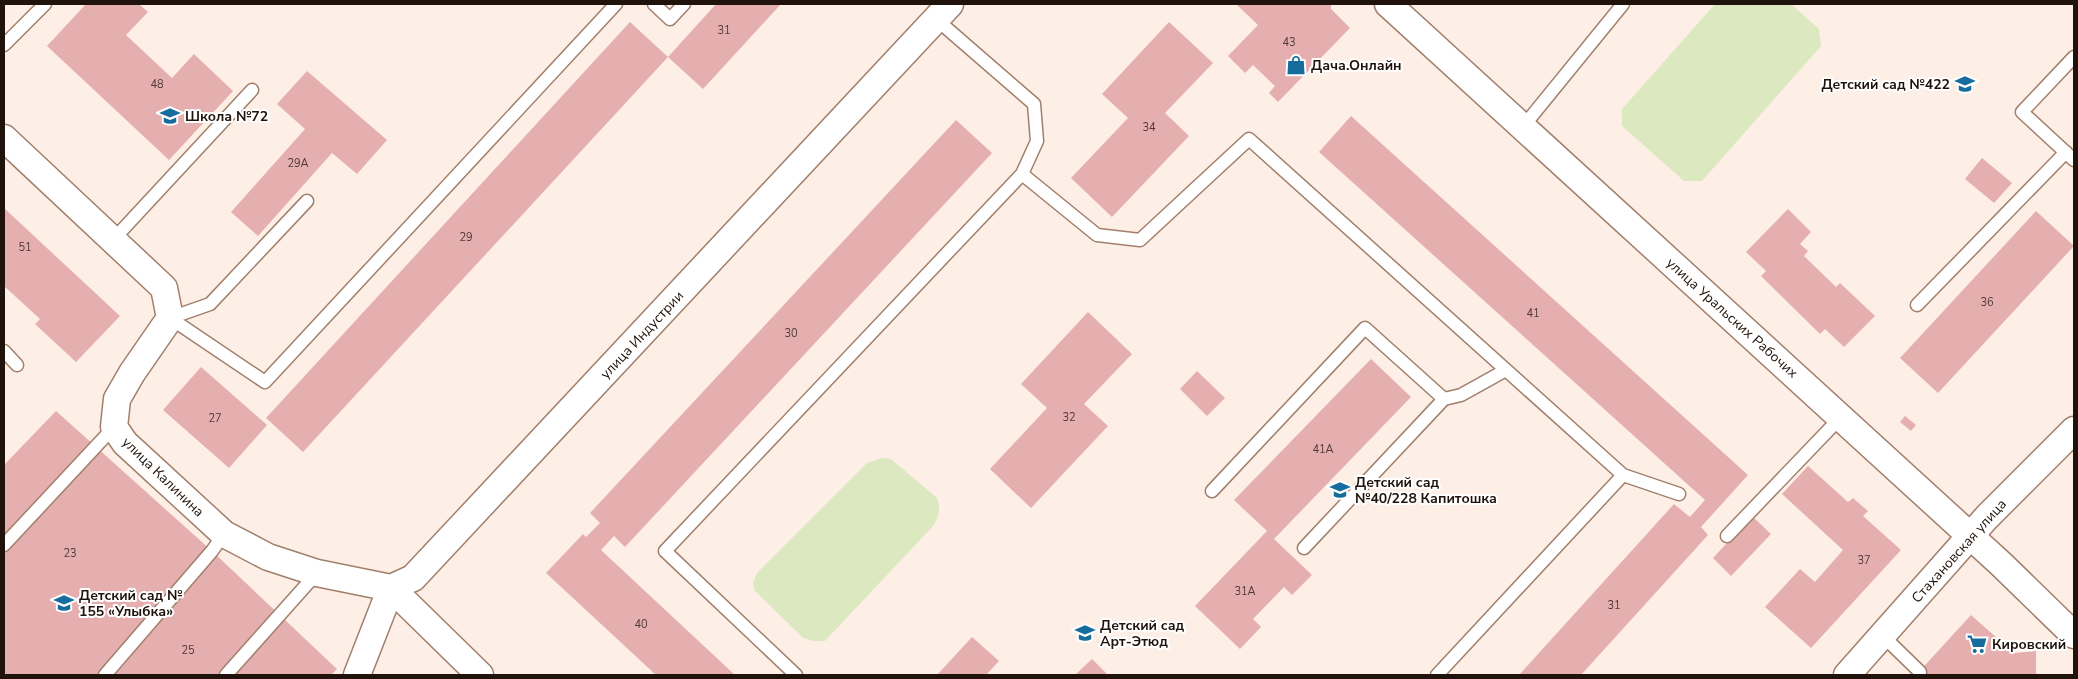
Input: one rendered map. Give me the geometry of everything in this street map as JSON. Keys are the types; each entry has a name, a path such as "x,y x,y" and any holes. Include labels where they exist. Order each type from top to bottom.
{"street":[{"name":"улица Уральских Рабочих","path":"1388,4 1841,417 2074,635"},
{"name":"улица Индустрии","path":"391,588 413,578 943,11"},
{"path":"4,138 164,288 170,318"},
{"name":"улица Калинина","path":"170,318 132,373 117,399 114,427 125,443 224,534 268,557 318,572 391,588"},
{"name":"Стахановская улица","path":"1847,675 1987,517 2072,437"},
{"path":"357,675 391,588 480,675"}],"lane":[{"path":"4,45 45,4"},
{"path":"170,318 266,382 616,4"},
{"path":"654,4 670,19 684,4"},
{"path":"1522,128 1623,4"},
{"path":"796,675 666,551 1022,174 1037,141 1034,104 943,11"},
{"path":"1917,305 2070,156 2022,112 2074,57"},
{"path":"112,241 252,90"},
{"path":"1022,174 1097,235 1140,240 1249,139 1623,474 1679,494"},
{"path":"170,318 210,304 307,201"},
{"path":"1212,491 1365,328 1444,399"},
{"path":"4,351 18,365"},
{"path":"1304,548 1444,399 1461,395 1506,370"},
{"path":"1727,536 1841,417"},
{"path":"4,545 114,427"},
{"path":"1437,675 1623,474"},
{"path":"105,675 212,551 224,534"},
{"path":"226,675 318,572"},
{"path":"1883,636 1920,672"}],"green space":[{"path":"1715,4 1791,4 1819,29 1821,46 1702,181 1684,181 1622,126 1622,109"},
{"path":"881,458 891,459 937,498 939,509 936,521 825,641 813,641 803,638 755,591 753,583 757,573 867,463"}],"building":[{"path":"86,4 139,4 148,12 126,35 172,78 194,54 233,91 169,160 47,46"},
{"path":"716,4 781,4 703,89 668,57"},
{"path":"1236,4 1331,4 1331,9 1350,28 1278,102 1269,93 1275,86 1253,65 1245,73 1228,56 1258,25"},
{"path":"630,22 668,57 303,452 266,418"},
{"path":"1169,22 1213,63 1165,113 1189,136 1112,217 1071,178 1128,118 1102,94"},
{"path":"307,71 387,140 357,174 332,153 258,236 231,212 305,129 277,104"},
{"path":"1351,116 1748,475 1701,527 1708,535 1581,675 1519,675 1674,504 1690,517 1705,500 1319,152"},
{"path":"956,120 992,153 625,547 614,536 601,550 735,675 656,675 546,573 583,534 586,537 600,523 590,513"},
{"path":"1982,158 2012,183 1994,203 1965,179"},
{"path":"4,208 120,316 76,362 35,324 40,319 4,286"},
{"path":"1788,209 1811,232 1800,244 1808,251 1804,256 1836,287 1840,283 1875,316 1844,347 1825,329 1820,334 1761,276 1766,271 1746,252"},
{"path":"2036,211 2074,246 1938,393 1900,358"},
{"path":"1088,312 1132,354 1084,404 1108,426 1031,508 990,469 1047,408 1021,384"},
{"path":"1371,359 1411,397 1274,539 1312,575 1292,595 1284,587 1253,619 1261,627 1240,649 1195,606 1267,531 1234,500"},
{"path":"201,367 267,425 229,468 163,410"},
{"path":"1197,371 1225,398 1207,416 1180,389"},
{"path":"56,411 212,551 337,669 331,675 4,675 4,465"},
{"path":"1905,416 1916,425 1911,431 1900,422"},
{"path":"1808,466 1848,502 1853,498 1868,511 1863,516 1901,550 1811,648 1765,607 1800,569 1815,582 1843,550 1782,494"},
{"path":"1752,516 1771,534 1731,576 1713,558"},
{"path":"1971,615 2014,653 2036,651 2036,673 2038,675 1916,675"},
{"path":"972,637 999,661 986,675 937,675"},
{"path":"1092,659 1108,675 1075,675"}],"place":[{"name":"Дача.Онлайн","path":"1296,65"},
{"name":"Детский сад №422","path":"1965,84"},
{"name":"Школа №72","path":"170,116"},
{"name":"Детский сад №40/228 Капитошка","path":"1340,490"},
{"name":"Детский сад № 155 «Улыбка»","path":"64,603"},
{"name":"Детский сад Арт-Этюд","path":"1085,633"},
{"name":"Кировский","path":"1977,644"}]}
